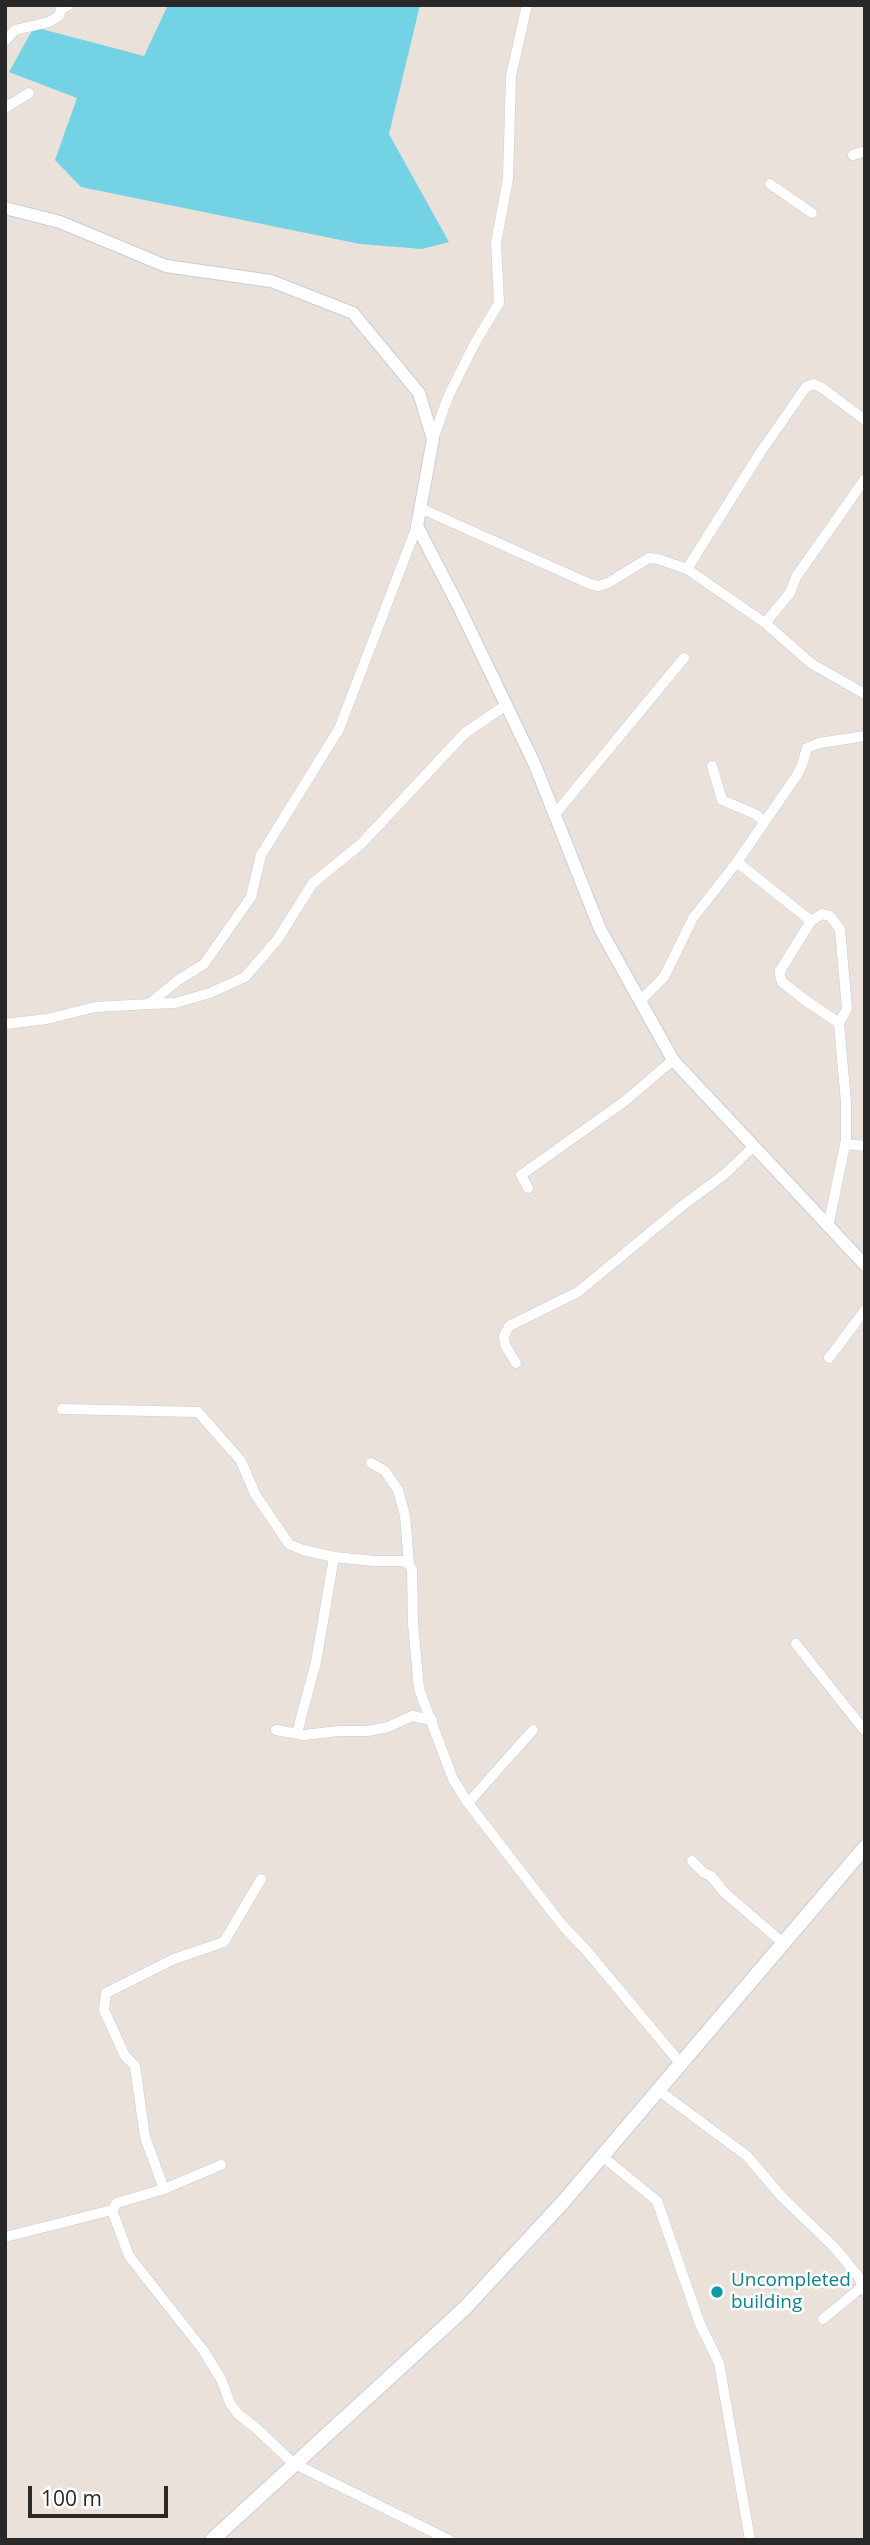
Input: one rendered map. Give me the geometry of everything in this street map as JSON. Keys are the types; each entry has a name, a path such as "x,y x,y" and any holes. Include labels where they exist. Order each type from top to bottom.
{"main road":[{"path":"212,2540 465,2308 564,2201 865,1847"}],"street":[{"path":"5,41 15,30 49,22 59,16 61,9 69,5"},
{"path":"149,1004 177,981 204,964 251,897 261,855 339,729 417,526 433,439 447,397 499,303 496,243 508,179 511,76 527,5"},
{"path":"5,108 29,93"},
{"path":"853,155 865,152"},
{"path":"770,184 812,213"},
{"path":"5,208 60,222 166,267 271,281 353,313 419,393 433,439"},
{"path":"687,569 760,453 806,387 814,384 822,388 865,420"},
{"path":"765,623 790,593 796,577 865,479"},
{"path":"422,509 590,584 599,586 608,583 649,558 687,569 765,623 812,664 865,694"},
{"path":"417,526 535,765 600,929 673,1060 865,1265"},
{"path":"555,814 684,658"},
{"path":"5,1024 47,1019 95,1007 175,1003 211,993 245,977 277,940 313,883 360,844 465,733 506,705"},
{"path":"640,1000 664,977 693,918 737,862 802,765 807,748 819,743 865,736"},
{"path":"712,766 722,800 755,814 764,821"},
{"path":"737,862 811,921"},
{"path":"828,1227 845,1144 846,1103 839,1023 847,1009 840,929 830,916 822,914 811,921 780,971 780,976 782,982 839,1023"},
{"path":"528,1188 521,1175 625,1101 673,1060"},
{"path":"845,1144 865,1146"},
{"path":"516,1363 505,1345 504,1336 509,1326 578,1292 725,1174 753,1147"},
{"path":"829,1358 865,1310"},
{"path":"62,1409 198,1412 241,1461 255,1494 289,1544 334,1557 374,1561 402,1560 408,1563"},
{"path":"371,1463 386,1471 398,1490 405,1515 408,1563 412,1570 413,1624 419,1689 447,1765 468,1803 563,1926 681,2064"},
{"path":"296,1733 316,1662 334,1557"},
{"path":"796,1644 865,1731"},
{"path":"276,1730 296,1733 368,1731 388,1727 412,1716 432,1720"},
{"path":"468,1803 533,1730"},
{"path":"692,1861 783,1943"},
{"path":"164,2189 145,2137 135,2066 125,2056 104,2010 106,1993 174,1959 224,1942 261,1878"},
{"path":"658,2090 747,2156 782,2197 835,2248 858,2276 864,2289 822,2319"},
{"path":"602,2156 657,2201 700,2324 719,2363 750,2540"},
{"path":"5,2237 112,2210 117,2203 164,2189 221,2165"},
{"path":"112,2210 129,2256 203,2350 238,2414 293,2463 449,2540"}],"water":[{"path":"168,5 420,5 389,134 449,242 422,249 360,244 81,187 55,160 77,98 9,72 34,27 144,56"}],"place":[{"name":"Uncompleted building","path":"717,2292"}]}
